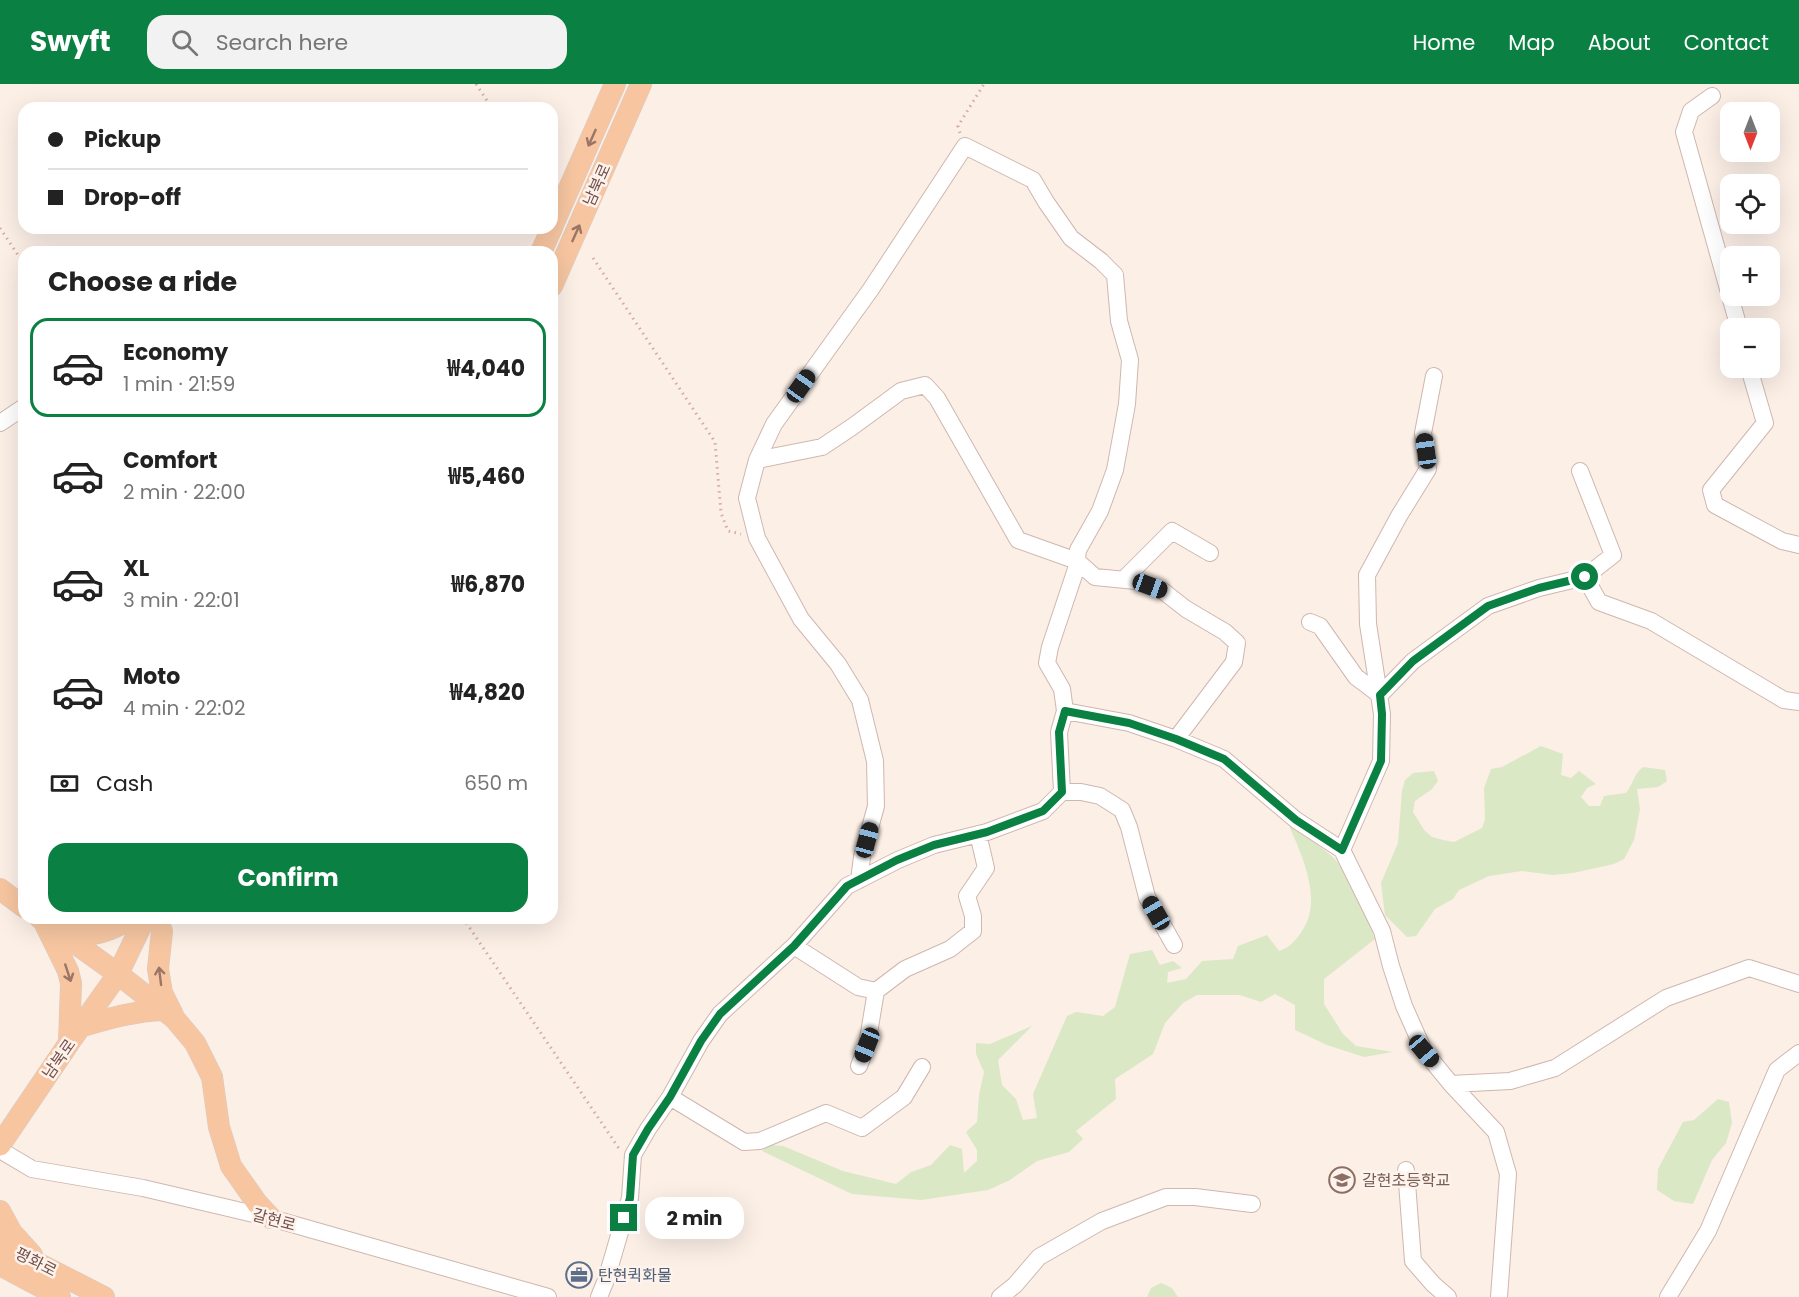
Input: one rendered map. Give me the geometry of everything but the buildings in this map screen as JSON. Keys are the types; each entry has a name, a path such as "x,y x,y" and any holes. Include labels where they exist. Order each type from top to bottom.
{"main road":[{"name":"남북로","path":"558,214 615,84"},
{"name":"남북로","path":"558,272 641,84"},
{"path":"0,889 18,902"},
{"path":"44,924 68,971 71,983 69,1043"},
{"path":"49,924 169,1014 195,1043 212,1077 219,1127 231,1166 271,1218"},
{"path":"54,924 78,934 99,934 122,924"},
{"name":"남북로","path":"0,1145 118,974 142,924"},
{"name":"남북로","path":"118,974 166,925"},
{"path":"166,925 158,969 162,993 169,1014"},
{"path":"83,1026 145,1010 169,1014"},
{"path":"0,1211 12,1233 40,1264"},
{"name":"평화로","path":"0,1244 104,1297"},
{"name":"평화로","path":"4,1270 60,1297"}],"street":[{"path":"1712,96 1691,111 1684,132 1735,318"},
{"path":"859,880 862,856 876,806 875,761 860,699 838,664 801,619 757,538 747,498 758,460 774,424 871,289 965,146 1033,180 1071,238 1115,275 1119,321 1130,360 1127,404 1115,470 1100,511 1078,550 1076,569 1050,647 1047,663 1062,689 1065,711 1059,732 1062,792"},
{"path":"1342,850 1381,761 1382,714 1368,624 1367,575 1428,469 1423,433 1434,376"},
{"path":"1752,378 1765,423 1711,490 1715,505 1782,542 1799,545"},
{"path":"758,460 822,447 852,428 901,391 925,386 937,398 1018,540 1077,561 1095,577 1136,581 1163,591 1186,609 1225,632 1237,643 1234,662 1176,739"},
{"path":"0,423 18,411"},
{"path":"1380,695 1413,661 1488,606 1539,588 1585,577 1613,555 1580,471"},
{"path":"1123,580 1172,531 1210,553"},
{"path":"1585,577 1599,602 1652,621 1784,699 1799,702"},
{"path":"1310,622 1320,626 1356,677 1380,695"},
{"path":"1065,711 1129,723 1224,759 1296,820 1342,850 1382,930 1404,1006 1424,1051 1451,1084 1496,1131 1508,1174 1499,1297"},
{"path":"599,1297 630,1198 633,1155 670,1097 701,1041 720,1014 794,946 847,886 897,860 934,845 978,834 1043,811 1062,792 1081,792 1100,796 1122,810 1129,826 1147,897 1174,945"},
{"path":"859,1066 867,1045 876,991 905,969 950,949 973,931 973,916 967,896 986,868 978,834"},
{"path":"794,946 858,987 876,991"},
{"path":"1451,1084 1510,1081 1555,1068 1665,998 1749,968 1799,984"},
{"path":"1668,1297 1708,1231 1778,1070 1799,1053"},
{"path":"670,1097 744,1142 760,1141 826,1113 862,1128 904,1097 922,1067"},
{"name":"갈현로","path":"0,1150 32,1169 143,1188 271,1218 548,1297"},
{"path":"1406,1170 1413,1261 1448,1297"},
{"path":"1000,1297 1015,1285 1039,1257 1102,1221 1166,1197 1195,1197 1252,1204"}],"path":[{"path":"476,84 488,102"},
{"path":"965,146 958,126 984,84"},
{"path":"0,228 18,255"},
{"path":"593,258 715,442 721,513 728,531 757,538"},
{"path":"467,924 632,1169"}],"green space":[{"path":"1541,746 1563,754 1561,775 1571,778 1579,771 1596,784 1587,788 1581,797 1589,806 1600,806 1604,796 1626,793 1643,767 1665,770 1667,781 1658,787 1637,789 1640,809 1634,840 1624,859 1614,864 1573,873 1553,875 1522,871 1489,876 1459,890 1453,899 1435,909 1416,936 1407,937 1385,915 1381,883 1398,843 1405,780 1413,773 1434,771 1438,781 1432,789 1415,801 1413,812 1424,830 1432,837 1454,842 1482,828 1485,819 1484,788 1491,769 1502,767"},
{"path":"1286,818 1335,859 1353,885 1375,939 1324,979 1324,1004 1343,1034 1356,1046 1393,1052 1364,1057 1327,1045 1295,1030 1295,1005 1275,994 1261,1002 1240,995 1197,995 1183,1003 1165,1023 1153,1054 1115,1079 1116,1099 1076,1131 1083,1139 1069,1152 1037,1161 1010,1180 988,1190 921,1200 852,1194 762,1151 770,1145 783,1146 843,1171 896,1184 911,1172 931,1165 950,1145 962,1149 964,1173 977,1161 977,1150 966,1132 977,1122 984,1072 976,1054 976,1043 990,1044 1032,1026 998,1060 1002,1085 1016,1099 1023,1120 1037,1118 1033,1094 1067,1016 1076,1012 1103,1016 1115,1007 1130,954 1152,950 1160,965 1173,961 1182,968 1168,972 1167,983 1186,979 1202,961 1233,959 1238,946 1267,935 1279,951 1293,942 1307,921 1311,906 1311,892 1303,861"},
{"path":"1718,1099 1729,1102 1732,1123 1726,1143 1712,1160 1693,1204 1674,1201 1657,1190 1658,1169 1683,1122 1694,1120"},
{"path":"1161,1283 1172,1288 1178,1297 1147,1297 1151,1288"}],"place":[{"name":"갈현초등학교","path":"1342,1180"},
{"name":"탄현퀵화물","path":"579,1275"}],"route":[{"path":"624,1218 630,1198 633,1155 670,1097 701,1041 720,1014 794,946 847,886 897,860 934,845 987,832 1043,811 1062,792 1059,732 1065,711 1129,723 1224,759 1296,820 1342,850 1381,761 1380,695 1413,661 1488,606 1539,588 1585,577"}]}
